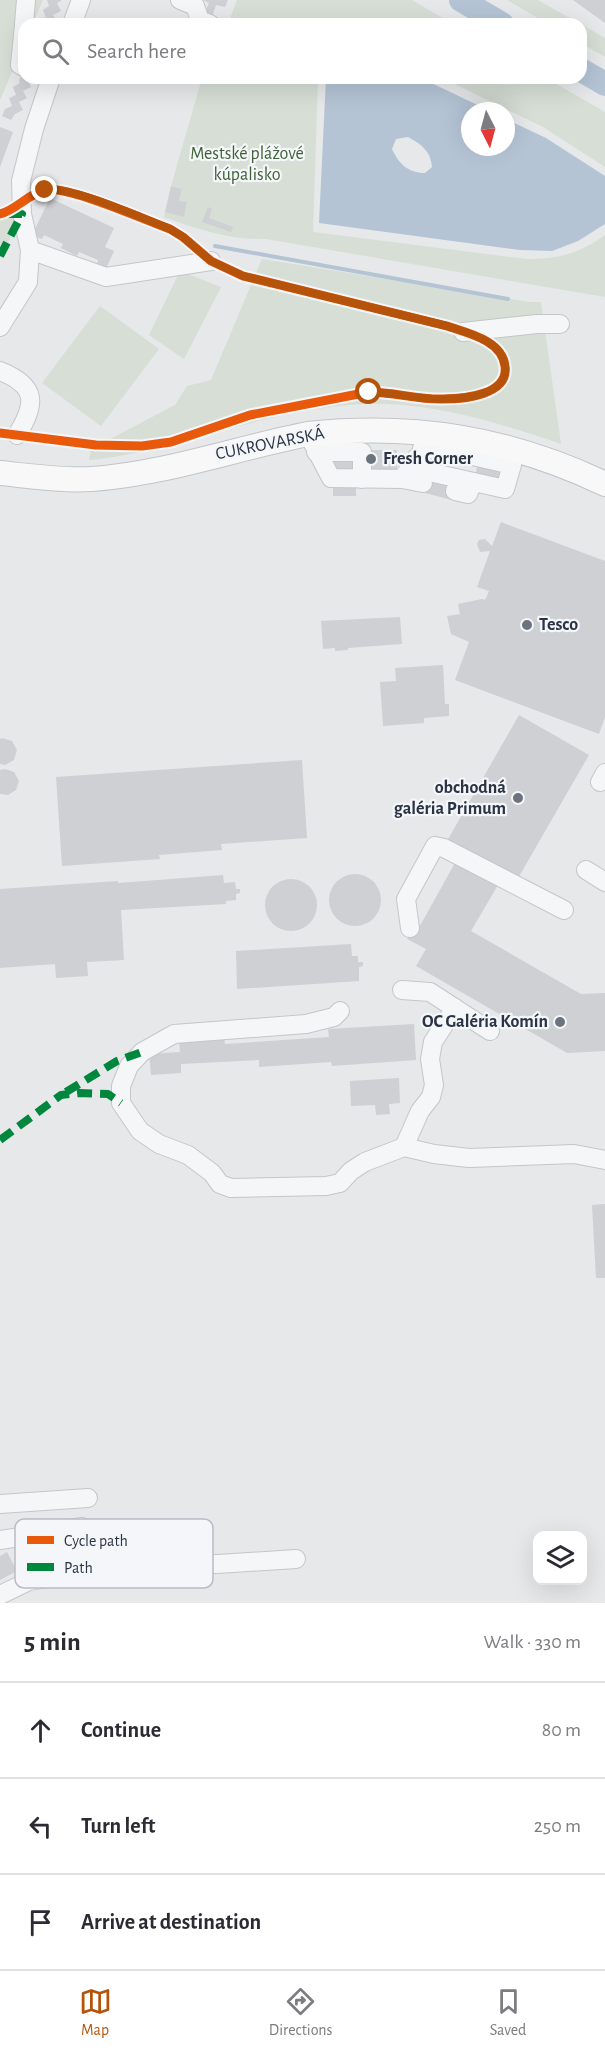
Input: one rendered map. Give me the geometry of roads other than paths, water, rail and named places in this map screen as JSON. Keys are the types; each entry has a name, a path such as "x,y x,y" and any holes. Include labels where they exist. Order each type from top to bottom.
{"main road":[{"name":"CUKROVARSKÁ","path":"0,473 101,478 315,449 335,432 424,440 480,440 569,467 605,484"}],"lane":[{"path":"24,18 26,0"},
{"path":"74,18 81,0"},
{"path":"180,0 195,6 199,18"},
{"path":"0,327 28,282 30,250 22,214 21,181 34,129 49,84"},
{"path":"30,250 106,277 211,261"},
{"path":"463,332 537,324 560,324"},
{"path":"0,371 13,376 27,388 32,403 27,419 17,435"},
{"path":"315,449 362,470 407,472 478,486 512,465 464,454 424,440 407,472"},
{"path":"464,454 478,486"},
{"path":"478,486 494,461"},
{"path":"407,472 423,483"},
{"path":"410,928 406,899 435,846 444,848 564,910"},
{"path":"586,870 605,882"},
{"path":"402,990 430,992 490,1030"},
{"path":"404,1147 420,1111 431,1097 434,1085 430,1059 433,1042 455,1008"},
{"path":"340,1011 334,1017 306,1024 174,1034 142,1052 129,1066 121,1086 120,1103 140,1131 159,1144 188,1155 212,1173 220,1184 231,1188 340,1184 351,1171 365,1162 404,1147 434,1154 469,1158 574,1154 605,1160"},
{"path":"0,1504 88,1498"},
{"path":"0,1540 15,1538"},
{"path":"213,1565 296,1559"},
{"path":"0,1595 15,1588"}],"water":[{"path":"326,84 434,84 471,102 461,102 461,156 515,156 515,123 546,138 605,176 605,224 578,241 552,251 520,250 319,223","holes":["408,137 424,149 430,157 432,167 425,173 405,167 392,149 396,139"]}],"waterway":[{"path":"461,0 492,18"},
{"path":"587,74 605,84"},
{"path":"215,246 508,299"}],"place":[{"name":"Fresh Corner","path":"371,459"},
{"name":"Tesco","path":"527,625"},
{"name":"obchodná galéria Primum","path":"518,798"},
{"name":"OC Galéria Komín","path":"560,1022"}],"park label":[{"name":"Mestské plážové kúpalisko","path":"247,164"}]}
